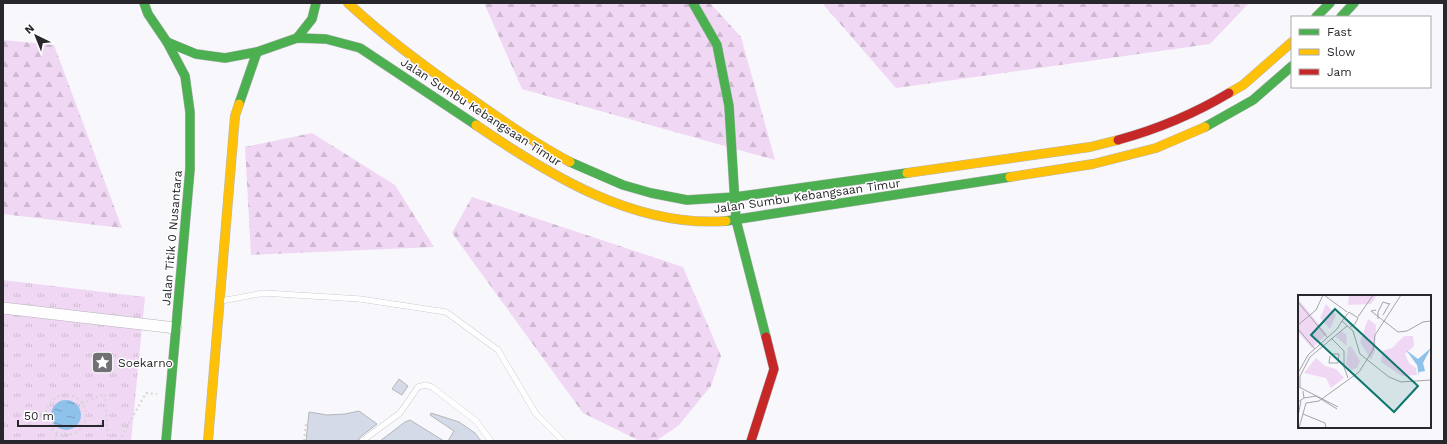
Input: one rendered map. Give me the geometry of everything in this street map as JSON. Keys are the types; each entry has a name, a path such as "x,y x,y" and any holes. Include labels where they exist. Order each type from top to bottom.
{"main road":[{"path":"144,3 148,14 167,42"},
{"path":"297,38 312,18 316,3"},
{"name":"Jalan Sumbu Kebangsaan Timur","path":"348,3 373,27 437,76 511,128 566,161 601,176 652,194 682,199 734,197 1090,147 1151,131 1204,108 1243,86 1291,43"},
{"path":"693,3 717,45 729,106 736,220 774,369 751,441"},
{"path":"1317,16 1330,3"},
{"path":"1342,16 1354,3"},
{"name":"Jalan Sumbu Kebangsaan Timur","path":"167,42 196,54 225,58 257,52 297,38 326,39 360,48 426,90 501,142 557,176 626,207 678,220 710,222 736,220 1093,164 1156,148 1212,124 1253,100 1291,67"},
{"name":"Jalan Titik 0 Nusantara","path":"166,441 190,169 190,112 185,76 167,42"},
{"path":"208,441 235,116 257,52"}],"street":[{"path":"3,308 176,328"}],"lane":[{"path":"220,301 264,293 360,298 446,312 498,350 536,414 563,441"},
{"path":"362,441 400,413 418,387 425,385 432,387 476,421 491,441"}],"path":[{"path":"119,441 146,393 170,395"},
{"path":"82,403 105,394 108,441"},
{"path":"64,395 74,396 82,403 86,412 84,423 77,431 67,435 57,433 49,426 46,416 48,406 54,399 64,395"},
{"path":"304,441 306,423 308,423"},
{"path":"55,441 57,433"}],"green space":[{"path":"484,3 710,3 741,37 775,160 522,89"},
{"path":"822,3 1249,3 1210,44 896,88"},
{"path":"3,40 54,45 122,228 3,214"},
{"path":"312,133 395,185 434,247 251,255 245,147"},
{"path":"472,197 683,267 721,356 711,386 679,425 656,441 640,441 583,413 452,233"},
{"path":"3,280 145,297 131,441 3,441"}],"water":[{"path":"66,400 77,404 81,415 77,426 66,430 55,426 51,415 55,404"}],"building":[{"path":"399,379 408,386 402,395 392,389"},
{"path":"359,411 377,424 359,438 358,441 306,441 309,412 327,415 345,414"},
{"path":"431,413 459,422 475,433 481,441 448,441 454,431 430,415"},
{"path":"410,420 444,441 380,441 405,422"}],"traffic: fast":[{"path":"144,3 148,14 167,42 196,54 225,58 257,52 297,38 326,39 360,48 476,125"},
{"path":"297,38 312,19 316,3"},
{"path":"693,3 717,45 729,106 736,220 766,337"},
{"path":"1317,16 1330,3"},
{"path":"1342,16 1354,3"},
{"path":"166,441 190,169 190,112 185,76 167,42"},
{"path":"239,104 257,52"},
{"path":"1205,127 1253,100 1291,67"},
{"path":"570,162 623,185 651,193 687,200 735,197 907,173"},
{"path":"726,221 1010,177"}],"traffic: slow":[{"path":"348,3 393,42 440,77 520,132 570,162"},
{"path":"1229,93 1243,85 1291,43"},
{"path":"208,441 235,116 239,104"},
{"path":"476,125 504,144 563,179 626,207 659,216 692,221 726,221"},
{"path":"1010,177 1093,164 1156,148 1205,127"},
{"path":"907,173 1090,147 1118,140"}],"traffic: jam":[{"path":"1118,140 1175,120 1203,108 1229,93"},
{"path":"751,441 774,369 766,337"}],"place":[{"name":"Soekarno","path":"103,363"}]}
